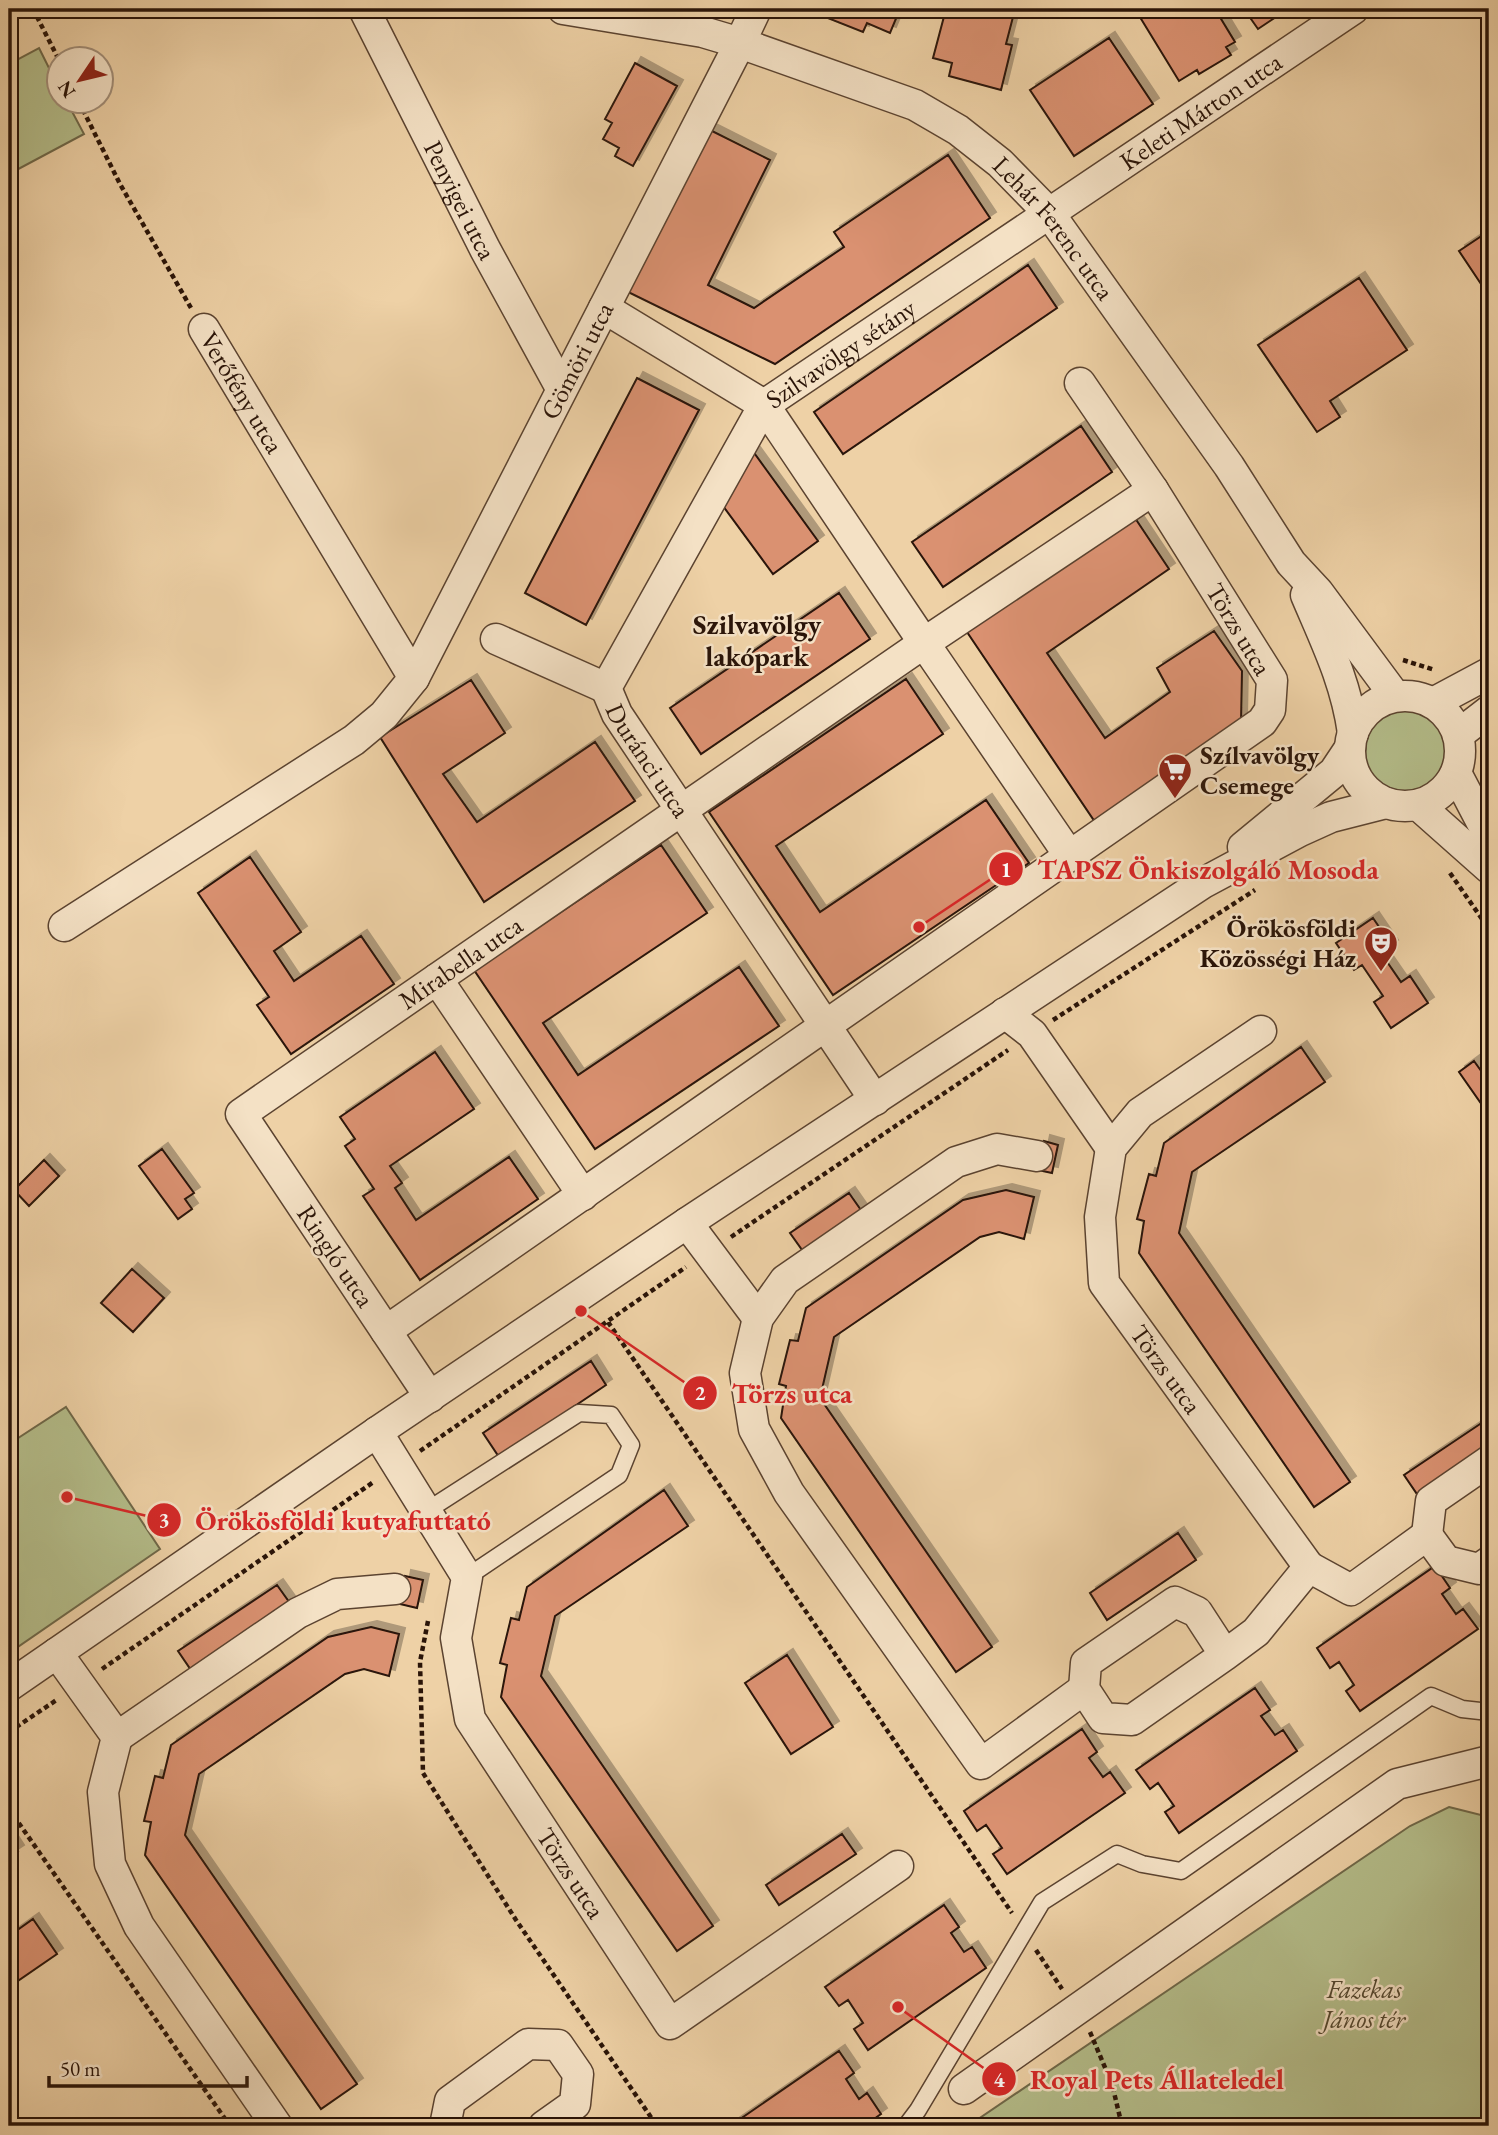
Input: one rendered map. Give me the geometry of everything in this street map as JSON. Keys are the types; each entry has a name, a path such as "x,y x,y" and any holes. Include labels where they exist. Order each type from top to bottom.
{"street":[{"name":"Penyigei utca","path":"364,9 485,249 561,388"},
{"name":"Lehár Ferenc utca","path":"563,9 702,32 740,43 915,105 958,131 1000,163 1049,213 1186,404 1291,563 1318,592 1395,696"},
{"path":"740,43 755,9"},
{"name":"Keleti Márton utca","path":"1049,213 1353,9"},
{"name":"Gömöri utca","path":"64,926 354,740 383,715 414,678 740,43"},
{"name":"Szilvavölgy sétány","path":"1049,213 764,405 1069,855"},
{"path":"604,307 764,405"},
{"name":"Verőfény utca","path":"204,330 414,678"},
{"path":"924,643 1153,490 1080,383"},
{"name":"Duránci utca","path":"764,405 606,688 617,714 875,1100"},
{"name":"Törzs utca","path":"386,1331 1262,722 1270,710 1272,680 1153,490"},
{"name":"Lehár Ferenc utca","path":"1291,563 1338,670 1349,702 1351,741"},
{"path":"496,639 606,688"},
{"name":"Mirabella utca","path":"241,1114 924,643"},
{"path":"1433,703 1489,674"},
{"path":"1203,883 1257,834 1334,772 1351,741 1357,722 1373,705 1395,696 1415,696 1433,703 1453,723 1458,735 1460,754 1456,773 1441,793 1418,805 1402,806 1386,803 1374,796 1356,775 1351,762 1351,741"},
{"path":"1458,735 1489,711"},
{"path":"1456,773 1489,836"},
{"path":"9,1686 377,1432 687,1223 1203,883 1331,817 1386,803"},
{"path":"1418,805 1489,868"},
{"path":"437,979 583,1195"},
{"path":"1005,1013 1032,1034 1111,1148 1140,1113 1261,1031"},
{"name":"Ringló utca","path":"241,1114 430,1397"},
{"name":"Törzs utca","path":"1111,1148 1100,1217 1104,1283 1308,1567 1351,1590 1427,1535"},
{"path":"1037,1156 997,1149 956,1162 785,1280 758,1318 745,1373 754,1429 789,1493 981,1764 1084,1689"},
{"path":"687,1223 758,1318"},
{"path":"377,1432 428,1510 467,1577"},
{"path":"1489,1461 1431,1501 1427,1535 1446,1561 1479,1569 1489,1562"},
{"path":"1225,1655 1197,1612 1175,1602 1087,1663 1084,1689 1103,1718 1132,1720 1225,1655 1256,1632 1308,1567"},
{"name":"Törzs utca","path":"467,1577 456,1638 470,1719 670,2024 898,1866"},
{"path":"276,2126 139,1926 110,1864 103,1792 117,1737 298,1613 337,1594 395,1589"},
{"path":"57,1653 117,1737"},
{"path":"964,2089 1397,1784 1489,1762"},
{"path":"445,2126 450,2101 528,2044 558,2045 578,2074 575,2104 544,2126"}],"lane":[{"path":"428,1510 579,1413 611,1415 631,1445 619,1475 467,1577"},
{"path":"906,2126 1042,1902 1117,1854 1142,1864 1181,1871 1431,1696 1462,1709 1489,1712"}],"path":[{"path":"33,9 52,46"},
{"name":"Verőfény utca","path":"86,116 120,184 204,330"},
{"path":"1400,659 1440,671"},
{"path":"1487,742 1489,776"},
{"path":"1443,864 1489,929"},
{"path":"9,1732 708,1252 1032,1034 1261,886"},
{"path":"608,1322 1024,1931"},
{"path":"430,1608 420,1662 423,1773 516,1920 657,2126"},
{"path":"9,1810 230,2126"}],"green space":[{"path":"39,48 46,62 46,116 74,116 84,134 9,174 9,64"},
{"path":"1406,706 1423,709 1437,719 1447,733 1450,750 1447,767 1437,781 1423,791 1406,794 1389,791 1375,781 1365,767 1362,750 1365,733 1375,719 1389,709"},
{"path":"66,1407 160,1549 9,1653 9,1444"},
{"name":"Fazekas János tér","path":"1449,1807 1489,1817 1489,2126 968,2126 1410,1826"}],"building":[{"path":"822,9 900,9 890,33 867,23 863,32 820,15"},
{"path":"946,9 981,9 1013,17 1006,44 1012,45 1001,90 949,76 952,63 933,58"},
{"path":"1135,9 1215,9 1235,42 1226,47 1231,55 1199,74 1197,70 1179,81"},
{"path":"1244,9 1288,9 1258,29"},
{"path":"1109,38 1153,104 1074,156 1030,90"},
{"path":"635,63 677,86 633,166 615,156 619,148 603,139 612,123 605,119"},
{"path":"702,126 770,160 708,285 754,308 844,247 834,232 948,155 990,218 775,364 622,289"},
{"path":"1489,231 1489,296 1459,251"},
{"path":"1028,265 1057,308 843,454 814,412"},
{"path":"1359,278 1407,350 1330,401 1340,417 1317,432 1258,345"},
{"path":"637,378 699,410 586,625 525,593"},
{"path":"1081,426 1112,472 943,587 912,542"},
{"path":"752,450 818,541 773,574 723,506"},
{"path":"1135,518 1169,569 1047,653 1105,738 1170,692 1157,668 1214,631 1242,671 1241,722 1095,822 967,632"},
{"path":"839,593 870,639 701,754 670,708"},
{"path":"906,679 943,734 776,846 820,912 986,800 1029,863 833,995 709,812"},
{"path":"471,680 505,733 443,774 477,822 595,742 635,801 484,902 380,737"},
{"path":"661,845 707,913 543,1023 578,1075 739,967 779,1026 595,1149 474,970"},
{"path":"250,857 301,932 274,951 294,981 361,936 394,984 291,1054 257,1005 269,997 198,893"},
{"name":"Örökösföldi Közösségi Ház","path":"1373,918 1392,946 1381,953 1401,982 1410,976 1428,1003 1391,1028 1374,1002 1383,996 1362,965 1354,970 1336,943"},
{"path":"1301,1047 1325,1082 1192,1172 1179,1233 1350,1482 1314,1507 1139,1253 1144,1221 1137,1219 1149,1174 1156,1176 1164,1143"},
{"path":"435,1052 474,1109 390,1166 402,1183 395,1188 416,1220 509,1157 538,1199 420,1280 363,1196 374,1189 345,1146 355,1139 340,1117"},
{"path":"1474,1061 1489,1082 1489,1095 1480,1102 1459,1072"},
{"path":"1044,1141 1058,1145 1052,1173 1038,1170"},
{"path":"162,1149 194,1193 185,1199 192,1209 178,1219 139,1166"},
{"path":"44,1160 59,1176 29,1206 14,1190"},
{"path":"1006,1190 1034,1197 1024,1239 999,1232 980,1237 834,1337 820,1398 992,1647 956,1672 781,1418 786,1386 779,1384 790,1340 798,1341 806,1308 963,1200"},
{"path":"849,1193 863,1213 805,1254 790,1233"},
{"path":"132,1269 164,1298 133,1332 101,1303"},
{"path":"591,1361 606,1385 499,1457 483,1433"},
{"path":"1489,1418 1489,1449 1419,1497 1404,1475"},
{"path":"664,1490 688,1526 555,1616 541,1676 713,1926 677,1951 501,1697 507,1665 500,1663 511,1618 519,1620 527,1587"},
{"path":"1178,1533 1196,1560 1107,1620 1090,1593"},
{"path":"1435,1566 1450,1588 1442,1594 1456,1614 1463,1609 1478,1629 1360,1711 1346,1691 1354,1685 1339,1662 1330,1668 1317,1648"},
{"path":"405,1576 423,1580 417,1608 400,1604"},
{"path":"277,1585 292,1606 193,1673 178,1651"},
{"path":"371,1627 399,1634 389,1676 364,1669 345,1674 199,1774 185,1835 357,2084 321,2109 145,1855 151,1822 144,1821 155,1776 163,1778 171,1745 328,1637"},
{"path":"787,1655 833,1727 791,1754 745,1683"},
{"path":"1255,1688 1270,1710 1261,1716 1275,1735 1283,1730 1297,1751 1179,1833 1165,1812 1174,1806 1158,1783 1150,1789 1136,1770"},
{"path":"1082,1729 1097,1752 1089,1758 1103,1777 1110,1772 1125,1793 1007,1874 993,1854 1002,1848 986,1825 977,1831 964,1811"},
{"path":"842,1834 856,1854 779,1905 766,1885"},
{"path":"9,1837 18,1851 9,1857"},
{"path":"944,1905 959,1927 951,1933 964,1952 972,1947 986,1968 868,2050 854,2029 863,2023 848,2000 839,2006 825,1987"},
{"path":"33,1919 57,1954 9,1987 9,1936"},
{"path":"839,2051 854,2073 846,2079 859,2099 867,2093 881,2114 864,2126 730,2126"}],"place":[{"name":"Szílvavölgy Csemege","path":"1175,800"},
{"name":"TAPSZ Önkiszolgáló Mosoda","path":"919,927"},
{"name":"Örökösföldi Közösségi Ház","path":"1381,973"},
{"name":"Törzs utca","path":"581,1311"},
{"name":"Örökösföldi kutyafuttató","path":"67,1497"},
{"name":"Royal Pets Állateledel","path":"898,2007"}],"district":[{"name":"Szilvavölgy lakópark","path":"757,640"}]}
